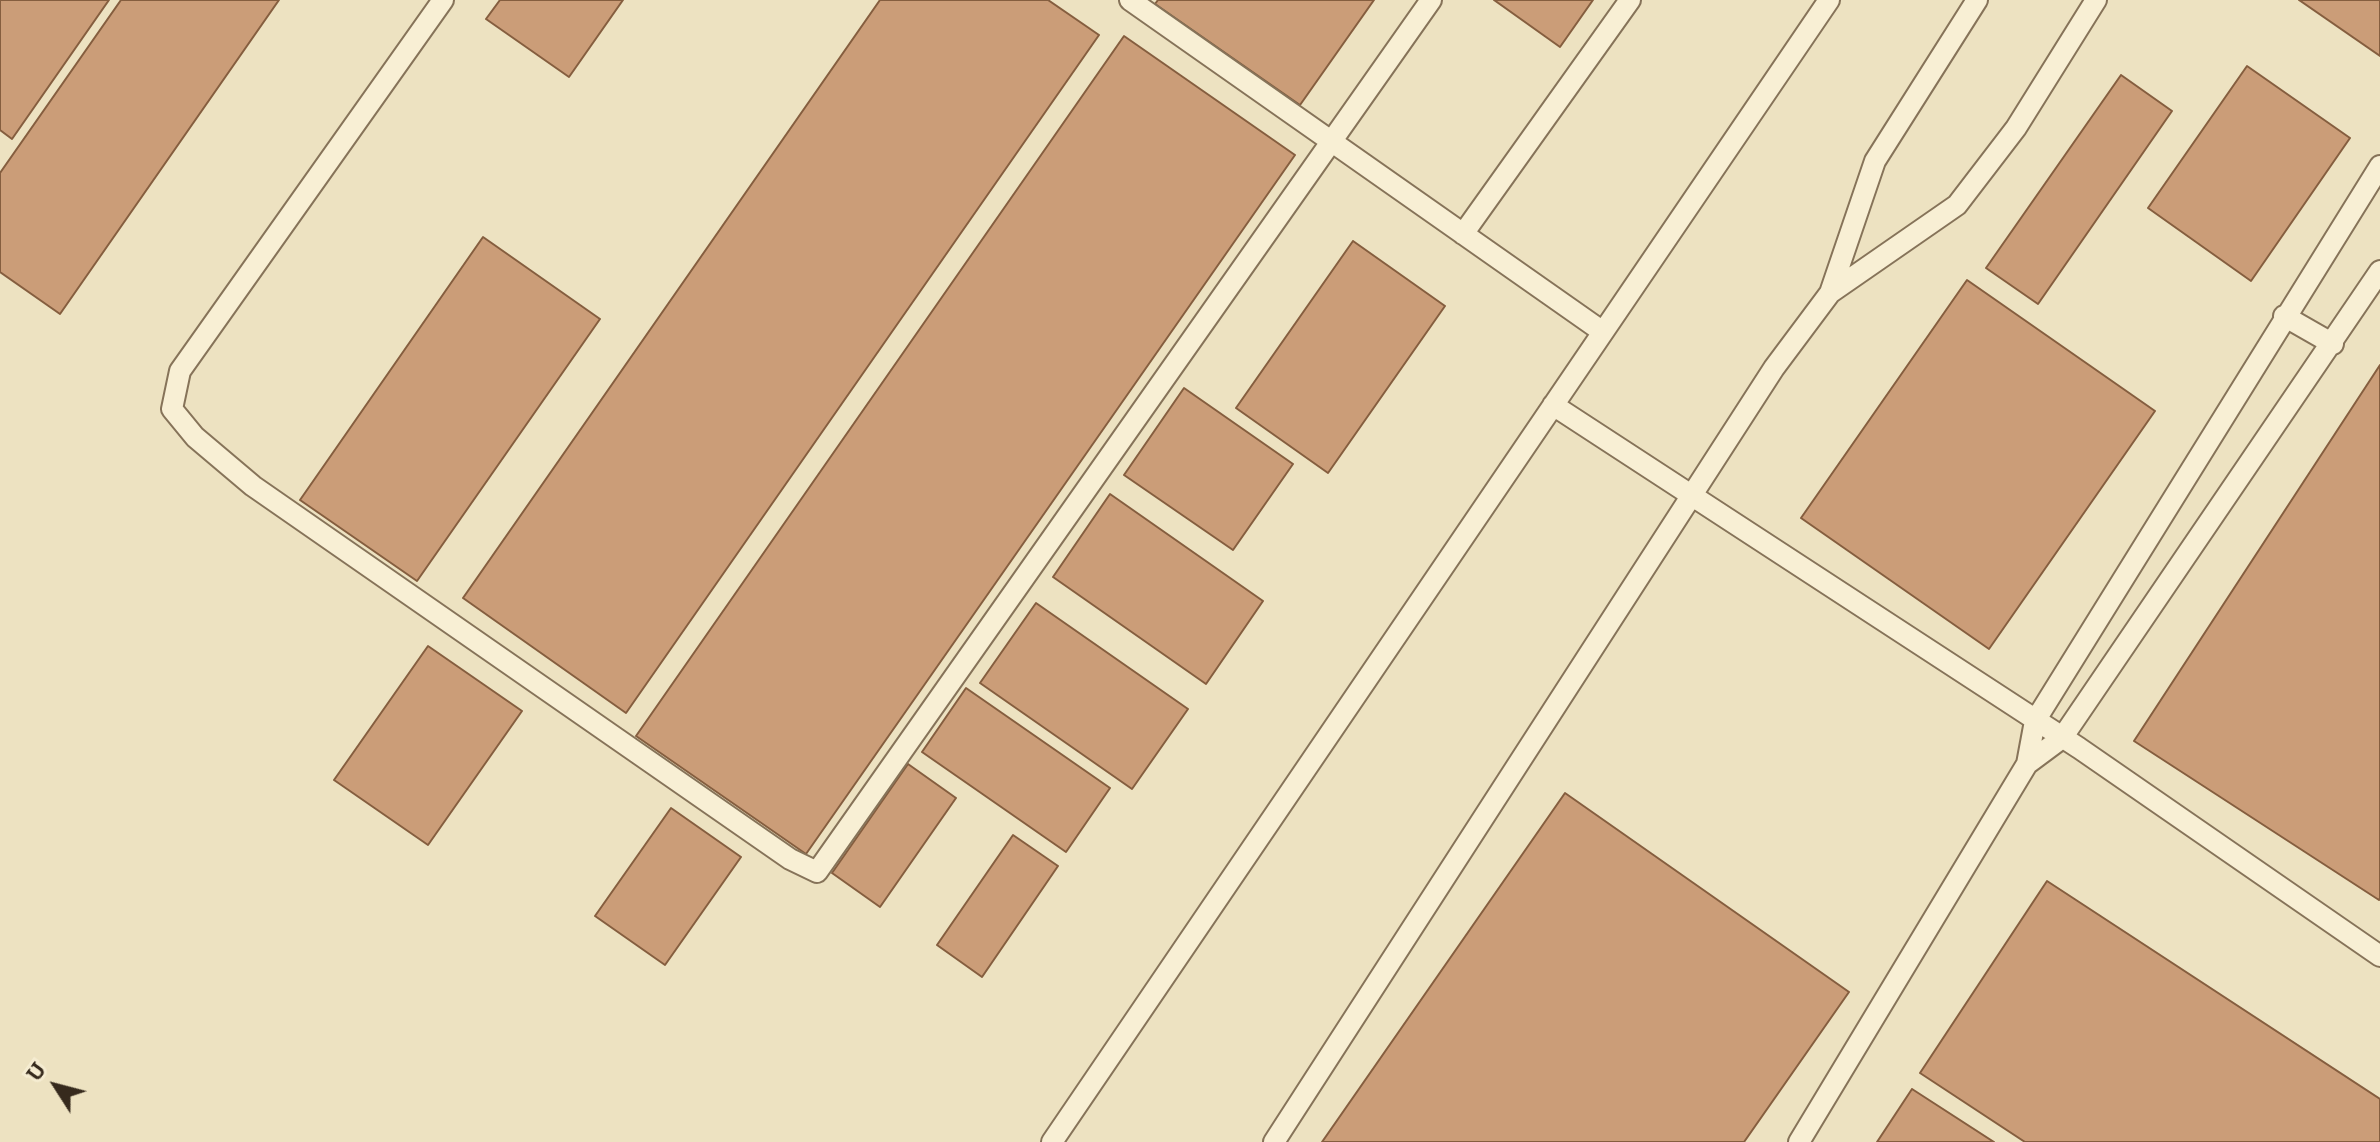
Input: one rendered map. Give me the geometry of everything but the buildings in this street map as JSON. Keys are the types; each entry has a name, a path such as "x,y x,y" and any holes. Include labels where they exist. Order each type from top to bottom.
{"lane":[{"path":"443,0 180,371 172,409 195,437 253,486 790,859 817,872 1431,0"},
{"path":"1130,0 1603,332"},
{"path":"1463,234 1630,0"},
{"path":"1052,1142 1829,0"},
{"path":"1274,1142 1774,368 1830,293 1875,161 1977,0"},
{"path":"1830,293 1957,205 2016,128 2096,0"},
{"path":"1799,1142 2027,764 2035,721 2380,166"},
{"path":"2027,764 2062,738 2380,271"},
{"path":"2284,316 2333,344"},
{"path":"1553,405 2062,738 2380,956"}]}
